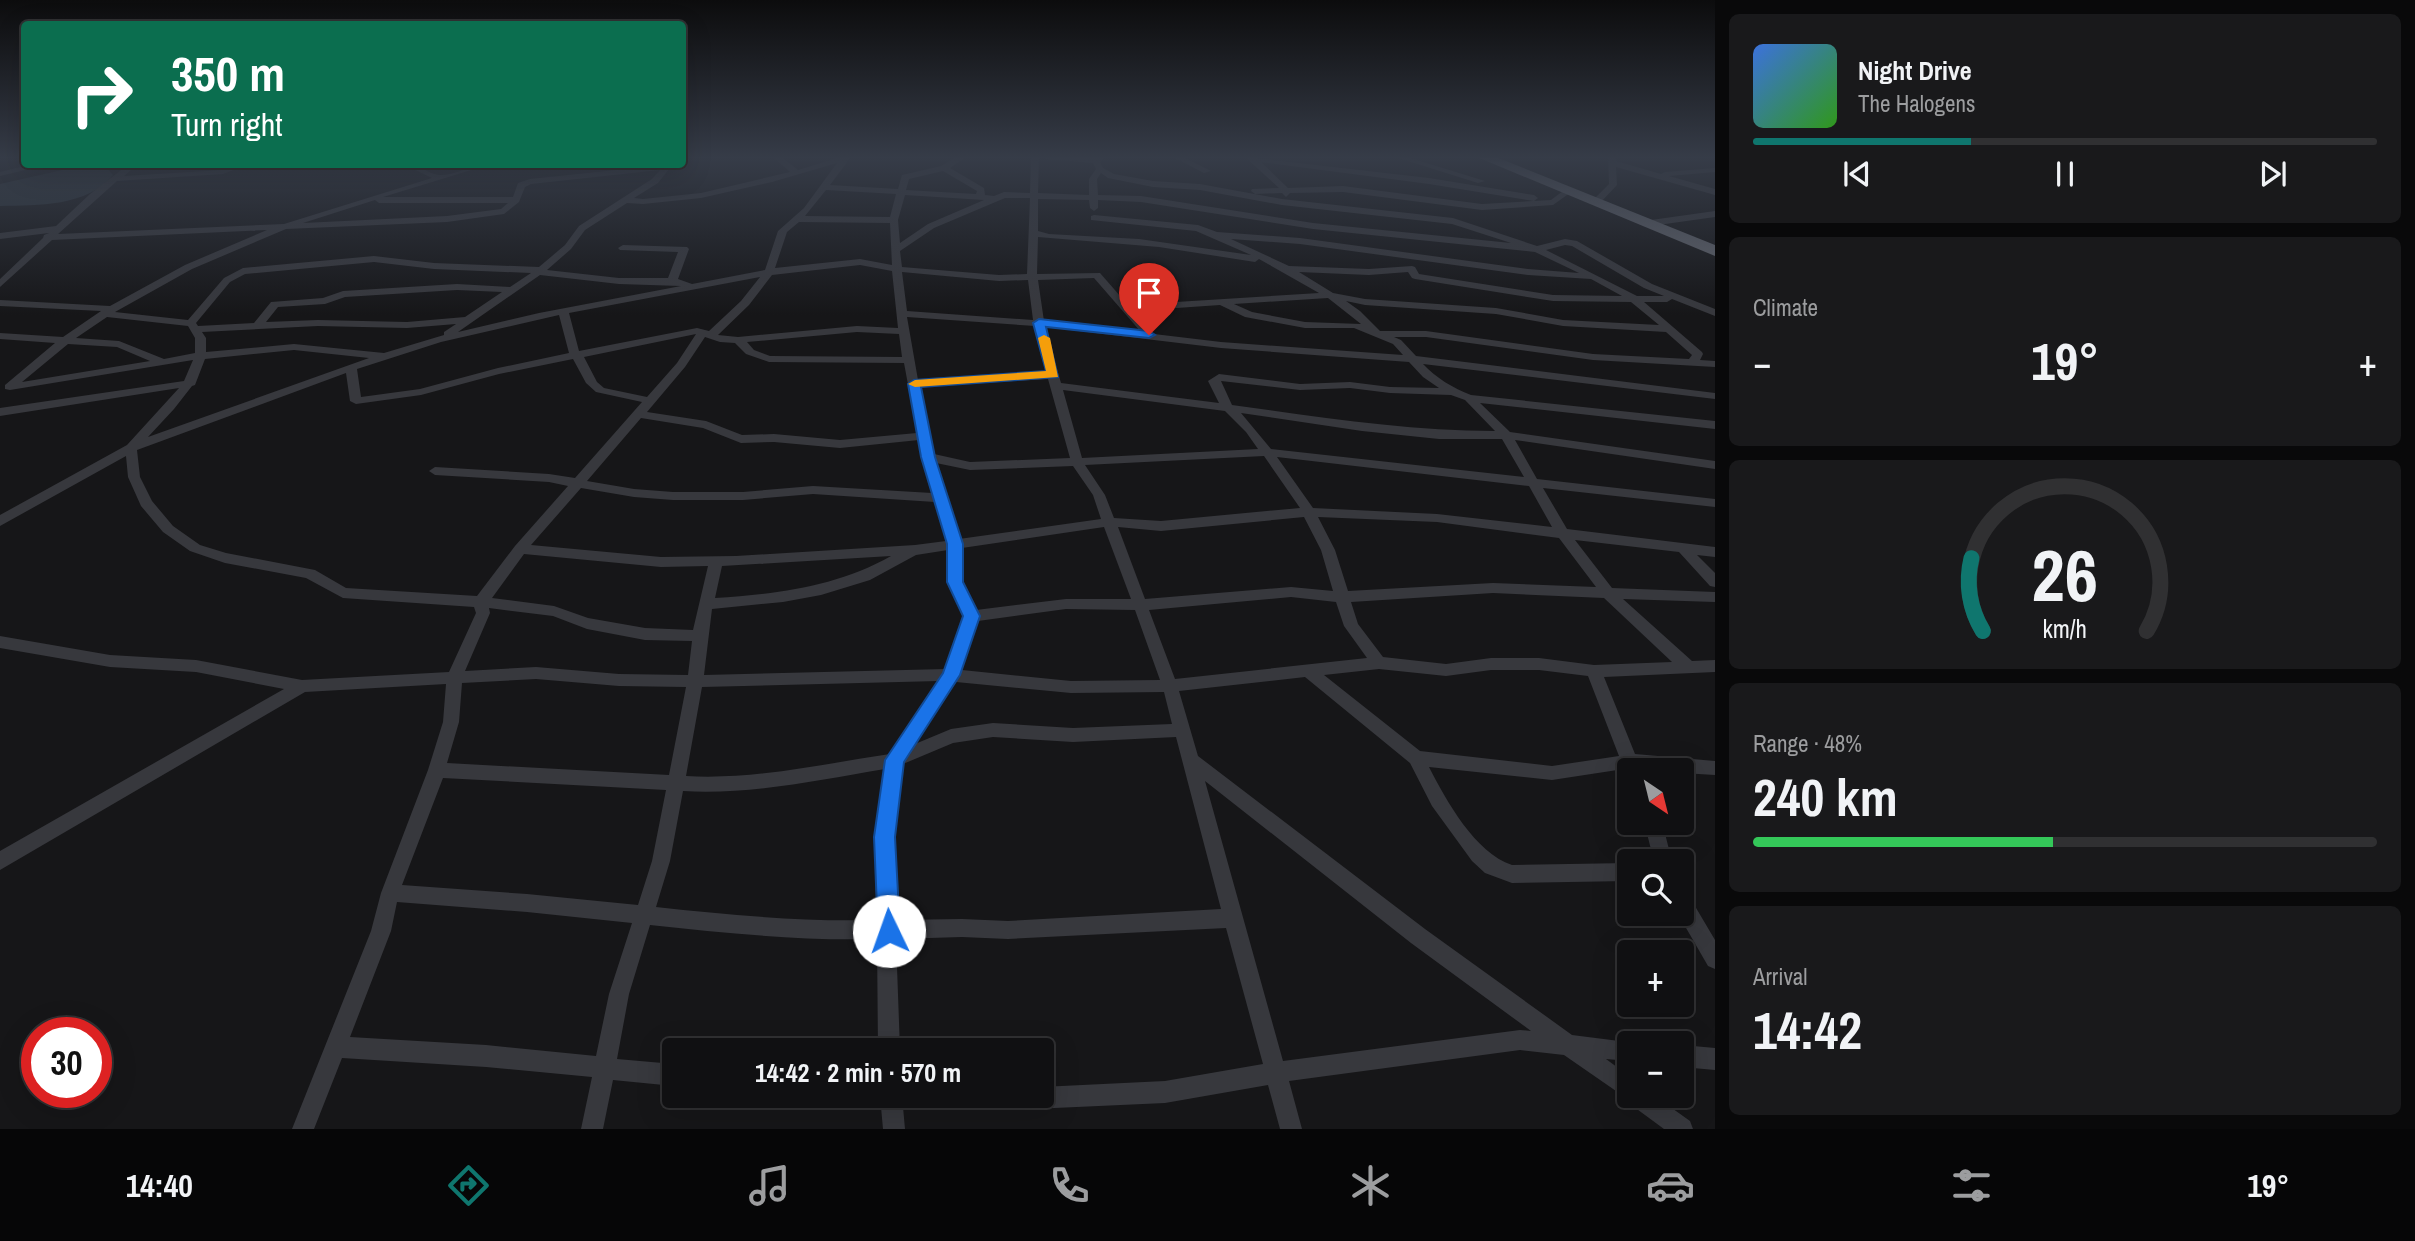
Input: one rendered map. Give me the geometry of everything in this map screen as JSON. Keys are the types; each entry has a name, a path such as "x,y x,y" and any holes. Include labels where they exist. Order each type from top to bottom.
{"highway":[{"path":"1618,210 1712,248"}],"street":[{"path":"0,284 79,210"},
{"path":"4,388 65,339 173,274 295,224 340,210"},
{"path":"47,237 295,224 315,227 343,222 447,219 505,210"},
{"path":"439,341 540,271 568,247 582,228 609,210"},
{"path":"480,603 520,549 707,333 745,303 769,272 783,232 805,210"},
{"path":"889,1038 889,931 884,837 895,760 951,675 972,616 955,582 955,544 938,498 908,360 895,250 894,220 897,210"},
{"path":"895,250 931,226 967,210"},
{"path":"1032,210 1032,275 1039,323 1077,463 1099,495 1170,686 1291,1129"},
{"path":"1090,237 1094,210"},
{"path":"1183,210 1192,215 1199,228"},
{"path":"1208,210 1301,223 1537,249 1565,242 1574,243 1648,286 1715,313"},
{"path":"1286,210 1301,223"},
{"path":"1347,210 1453,221 1537,249 1632,297 1698,354 1693,363"},
{"path":"1651,223 1715,214"},
{"path":"1094,218 1199,228 1285,268 1356,313 1377,334 1426,334 1593,357 1715,364"},
{"path":"797,219 894,220"},
{"path":"0,236 56,229"},
{"path":"1032,232 1047,238 1090,237 1266,261"},
{"path":"1215,235 1300,240 1528,272 1593,277 1682,300"},
{"path":"1472,242 1515,242"},
{"path":"623,248 684,249 672,281"},
{"path":"1417,257 1412,270 1415,276 1536,297 1682,300"},
{"path":"195,326 227,280 243,271 374,259 435,266 540,271 619,281 672,281 694,285"},
{"path":"0,521 131,449 351,367 439,341 540,316 769,272 860,262 897,269 999,278 1097,275 1149,335"},
{"path":"1285,268 1337,272 1412,270"},
{"path":"258,326 275,304 325,301 342,294 457,287 512,290"},
{"path":"1126,308 1330,295 1365,302 1496,311 1563,323 1668,329"},
{"path":"0,303 110,311 195,326 318,323 407,326 449,323 471,318"},
{"path":"1224,303 1249,315 1330,326 1355,325 1397,342 1411,360 1452,392"},
{"path":"564,313 575,355 582,359 590,381 598,390 644,407 706,425 741,439 774,438 840,444 923,436"},
{"path":"904,314 1039,323 1221,345 1411,360 1715,396"},
{"path":"195,326 202,346 191,383 131,449 134,477 146,503 168,529 195,548 236,561 310,574 343,593 447,598 554,611 587,623 645,634 700,636"},
{"path":"1330,326 1347,354"},
{"path":"351,367 356,401 421,392 498,371 664,336 707,333 720,339 738,340 857,329 905,331"},
{"path":"0,336 119,344 163,362"},
{"path":"738,340 750,352 769,359 908,360"},
{"path":"4,388 201,356 305,346 386,356"},
{"path":"1379,663 1350,626 1328,550 1309,512 1251,429 1227,406 1214,381 1219,377 1300,387 1350,384 1390,390 1452,392 1469,398 1715,425"},
{"path":"914,384 1055,380 1362,427 1439,435 1506,435 1715,465"},
{"path":"0,412 191,383"},
{"path":"1469,398 1506,435 1561,531 1609,594 1686,665"},
{"path":"928,457 970,466 1267,452 1715,503"},
{"path":"435,471 549,478 578,485 673,496 743,496 813,490 938,498"},
{"path":"520,549 551,554 661,562 716,560 915,550 1110,522 1161,526 1309,512 1437,518 1561,531 1685,551 1715,552"},
{"path":"705,604 746,601 823,589 858,579 915,550"},
{"path":"1685,551 1715,582"},
{"path":"593,1129 619,994 661,861 695,681 705,604 714,578 716,560"},
{"path":"972,616 1066,604 1140,605 1291,592 1342,597 1493,588 1715,597"},
{"path":"303,1129 380,931 390,892 437,770 451,722 454,680 483,613 480,603"},
{"path":"0,642 110,661 196,666 302,685 454,680 536,673 619,680 695,681 951,675 1071,687 1170,686 1379,663 1446,670 1492,664 1539,664 1594,671 1686,665 1715,666"},
{"path":"1308,671 1416,758 1438,801 1478,855 1492,867 1512,874 1617,872"},
{"path":"1594,671 1628,758"},
{"path":"0,862 302,685"},
{"path":"437,770 567,775 676,784 749,781 895,760 951,736 993,730 1073,735 1183,730"},
{"path":"1416,758 1552,773 1617,767"},
{"path":"1190,760 1418,936 1617,1080"},
{"path":"1694,768 1715,768"},
{"path":"390,892 644,914 766,928 1008,930 1233,918"},
{"path":"1694,923 1715,959"},
{"path":"1054,1097 1166,1092 1520,1040 1617,1050"},
{"path":"336,1046 486,1056 662,1074"},
{"path":"1694,1057 1715,1059"},
{"path":"892,1108 894,1129"},
{"path":"1654,1108 1682,1129"}],"slow traffic":[{"path":"915,384 1053,374 1044,338"}],"route":[{"path":"889,931 884,837 895,760 951,675 972,616 955,582 955,544 938,498 915,402 914,384 1053,374 1039,323 1149,335"}]}
